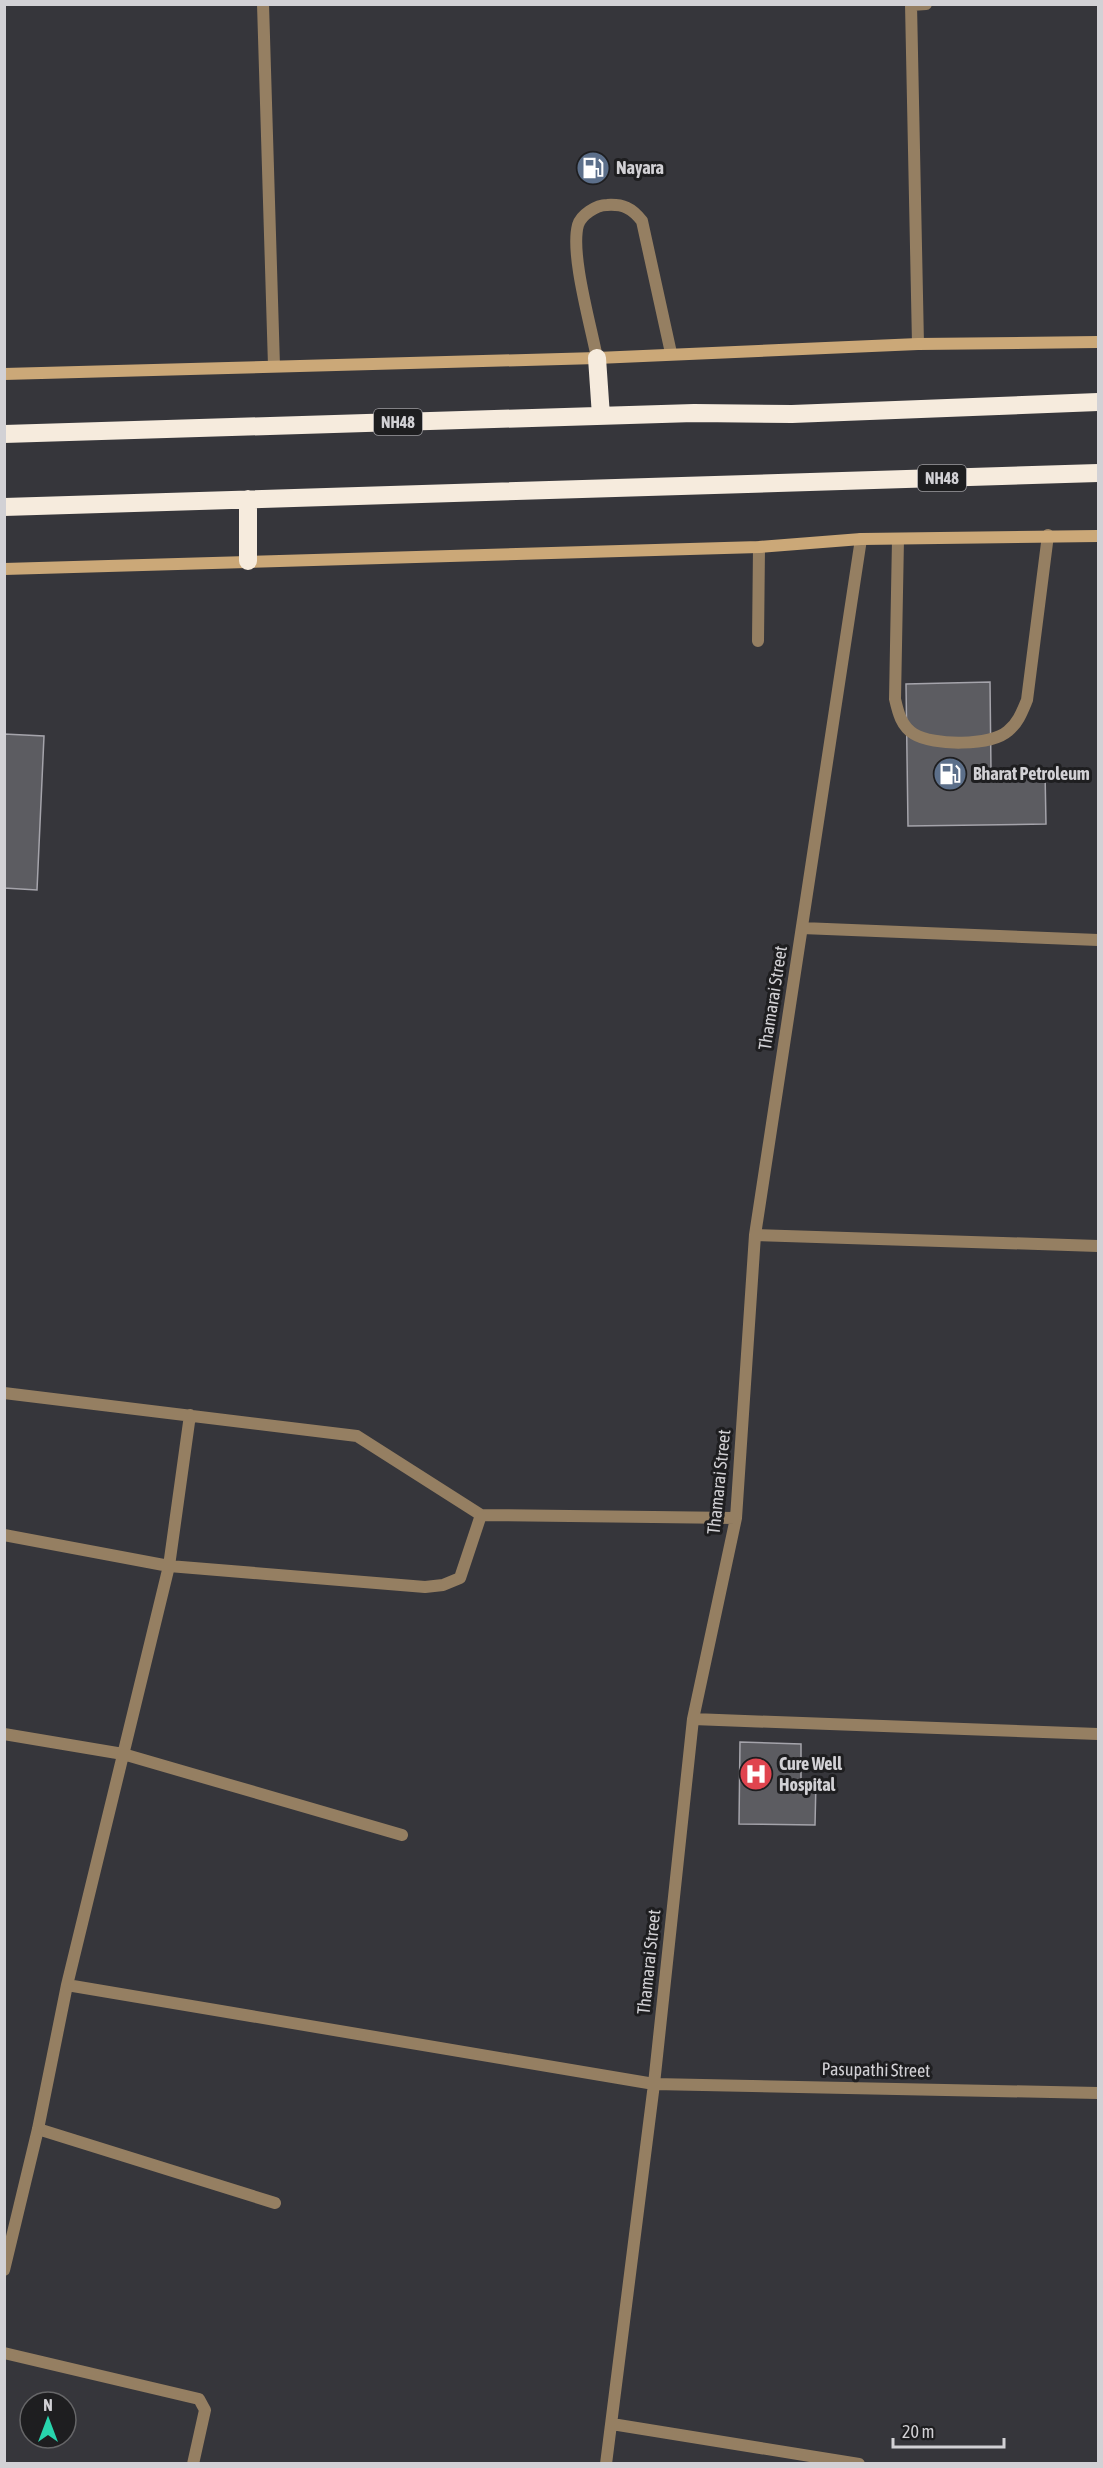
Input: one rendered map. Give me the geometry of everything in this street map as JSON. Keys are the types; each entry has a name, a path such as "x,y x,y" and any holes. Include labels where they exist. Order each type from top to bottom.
{"highway":[{"path":"597,358 601,416"},
{"name":"NH48","path":"4,434 601,416 792,414 1098,402"},
{"name":"NH48","path":"4,507 1098,473"},
{"path":"248,499 248,561"}],"street":[{"path":"263,4 274,366"},
{"path":"918,344 911,5 926,4"},
{"path":"597,358 576,243 578,223 589,212 602,205 618,204 633,209 642,221 671,353"},
{"path":"4,374 597,358 918,344 1098,342"},
{"path":"898,539 895,699 900,718 914,734 937,742 982,741 1007,733 1019,719 1027,700 1048,535"},
{"path":"4,569 759,547 861,539 1098,536"},
{"name":"Thamarai Street","path":"606,2463 654,2084 693,1719 736,1518 755,1235 861,539"},
{"path":"758,641 759,547"},
{"path":"802,928 1098,940"},
{"path":"755,1235 1098,1246"},
{"path":"4,1393 357,1436 481,1515 736,1518"},
{"path":"4,2270 38,2129 67,1985 170,1566 190,1415"},
{"path":"4,1535 170,1566 425,1587 443,1585 460,1578 481,1515"},
{"path":"693,1719 1098,1734"},
{"path":"4,1734 123,1754 402,1835"},
{"name":"Pasupathi Street","path":"67,1985 654,2084 1098,2093"},
{"path":"38,2129 275,2203"},
{"path":"4,2353 199,2399 205,2410 193,2463"},
{"path":"612,2424 859,2463"}],"building":[{"path":"990,682 991,771 1045,771 1046,824 908,826 906,684"},
{"path":"4,734 44,736 37,890 4,888"},
{"path":"740,1742 801,1744 801,1781 816,1781 815,1825 739,1824"}],"place":[{"name":"Nayara","path":"593,168"},
{"name":"Bharat Petroleum","path":"950,774"},
{"name":"Cure Well Hospital","path":"756,1774"}]}
